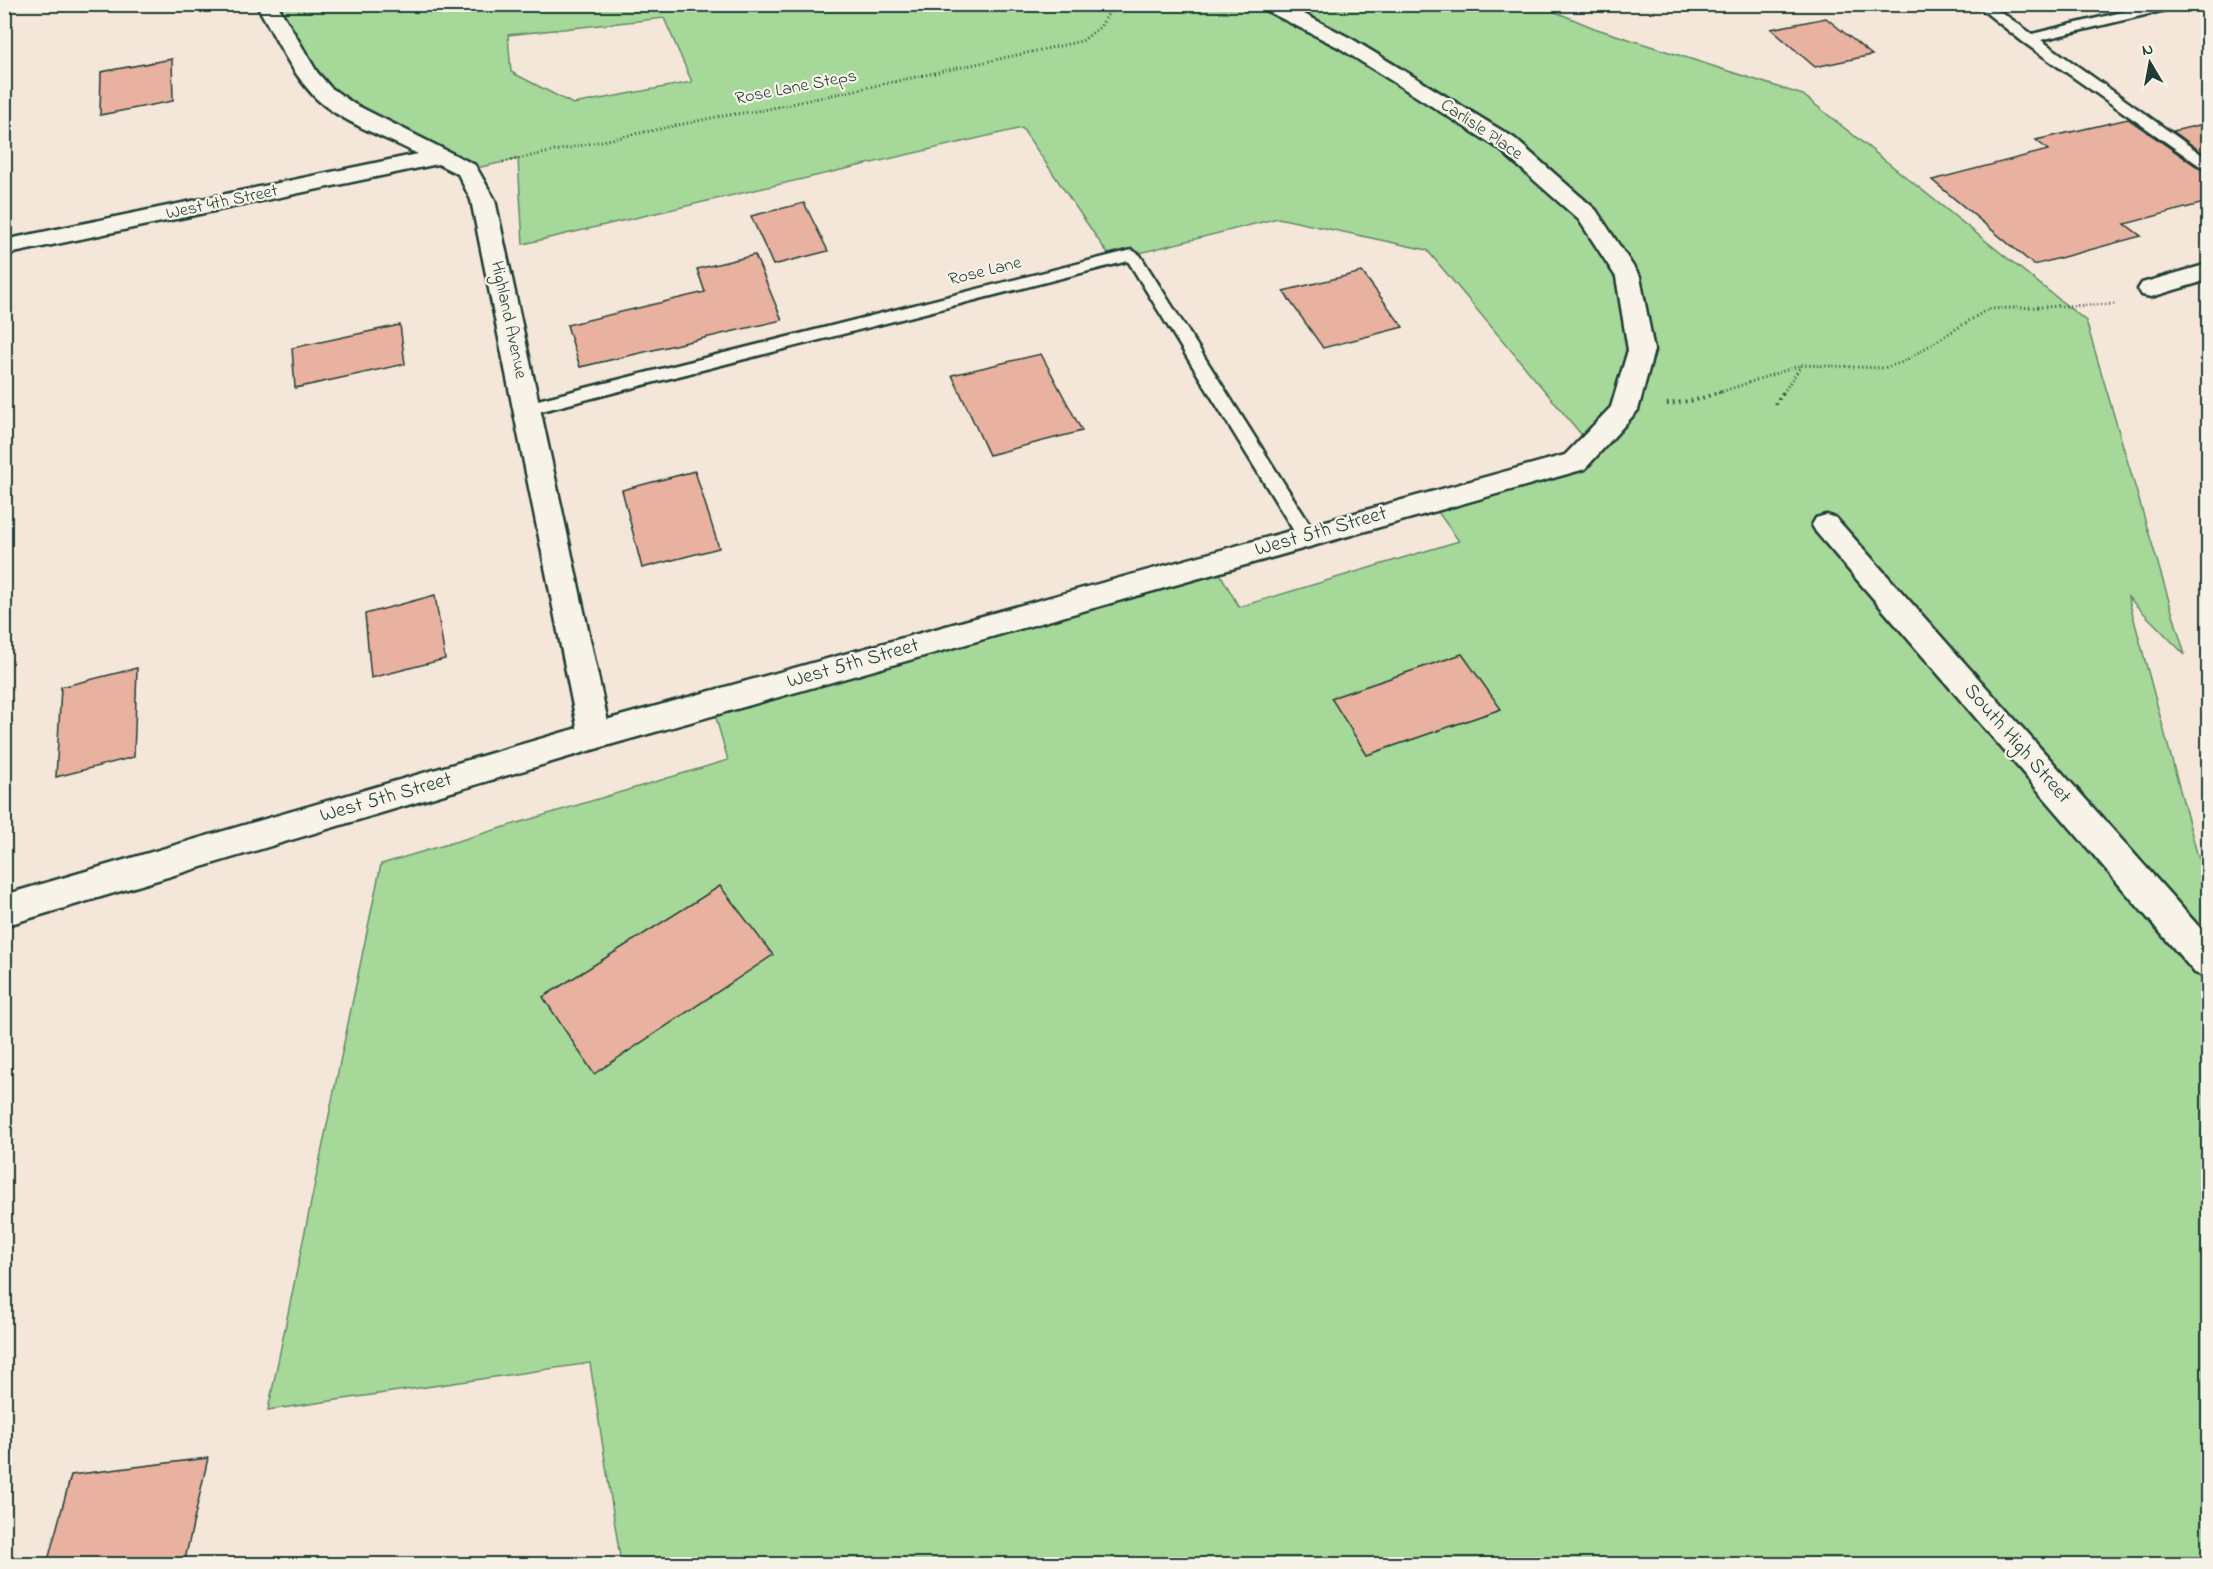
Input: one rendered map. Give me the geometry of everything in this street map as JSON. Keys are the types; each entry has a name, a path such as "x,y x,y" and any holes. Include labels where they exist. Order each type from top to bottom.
{"street":[{"path":"266,4 308,74 322,92 346,109 467,170"},
{"name":"Carlisle Place","path":"1268,4 1345,43 1506,143 1588,215 1628,277 1641,350"},
{"name":"West 4th Street","path":"4,248 439,157"},
{"name":"Highland Avenue","path":"467,170 483,200 596,736"},
{"path":"2151,289 2208,272"},
{"name":"West 5th Street","path":"4,911 596,736 1575,462 1624,410 1641,350"},
{"name":"South High Street","path":"1826,525 2208,962"}],"lane":[{"path":"1981,4 2208,165"},
{"path":"2028,39 2173,4"},
{"name":"Rose Lane","path":"526,409 1132,255 1307,536"}],"path":[{"name":"Rose Lane Steps","path":"467,170 716,117 763,110 1082,41 1100,27 1114,4"},
{"path":"1624,410 1696,400 1801,365 1884,368 1903,362 1988,309 2127,304"},
{"path":"1775,404 1801,365"}],"green space":[{"path":"266,5 1539,5 1594,28 1803,95 2086,321 2185,655 2128,597 2198,857 2208,868 2208,1564 621,1564 590,1363 268,1410 381,864 728,760 712,704 1214,563 1239,607 1459,541 1430,501 1575,462 1591,446 1427,250 1278,218 1112,260 1022,128 523,244 518,159 467,170 322,92","holes":["664,18 692,82 573,104 511,72 508,35"]}],"building":[{"path":"1826,18 1872,55 1815,67 1771,29"},
{"path":"172,59 173,101 100,115 101,72"},
{"path":"2128,119 2202,170 2208,171 2208,202 2125,224 2141,236 2034,265 1932,180 2048,150 2036,140"},
{"path":"2208,123 2208,157 2173,131"},
{"path":"804,203 828,251 773,265 751,216"},
{"path":"755,255 782,320 580,367 567,325 705,292 697,269"},
{"path":"1362,272 1403,327 1323,348 1283,291"},
{"path":"400,325 405,364 295,388 292,348"},
{"path":"1041,354 1082,431 989,455 952,375"},
{"path":"695,471 719,548 642,568 622,490"},
{"path":"435,595 445,659 371,678 365,614"},
{"path":"1462,654 1501,709 1367,755 1331,698"},
{"path":"137,668 134,757 56,777 61,687"},
{"path":"720,886 773,955 594,1074 543,997"},
{"path":"208,1458 184,1564 47,1564 71,1475"}]}
